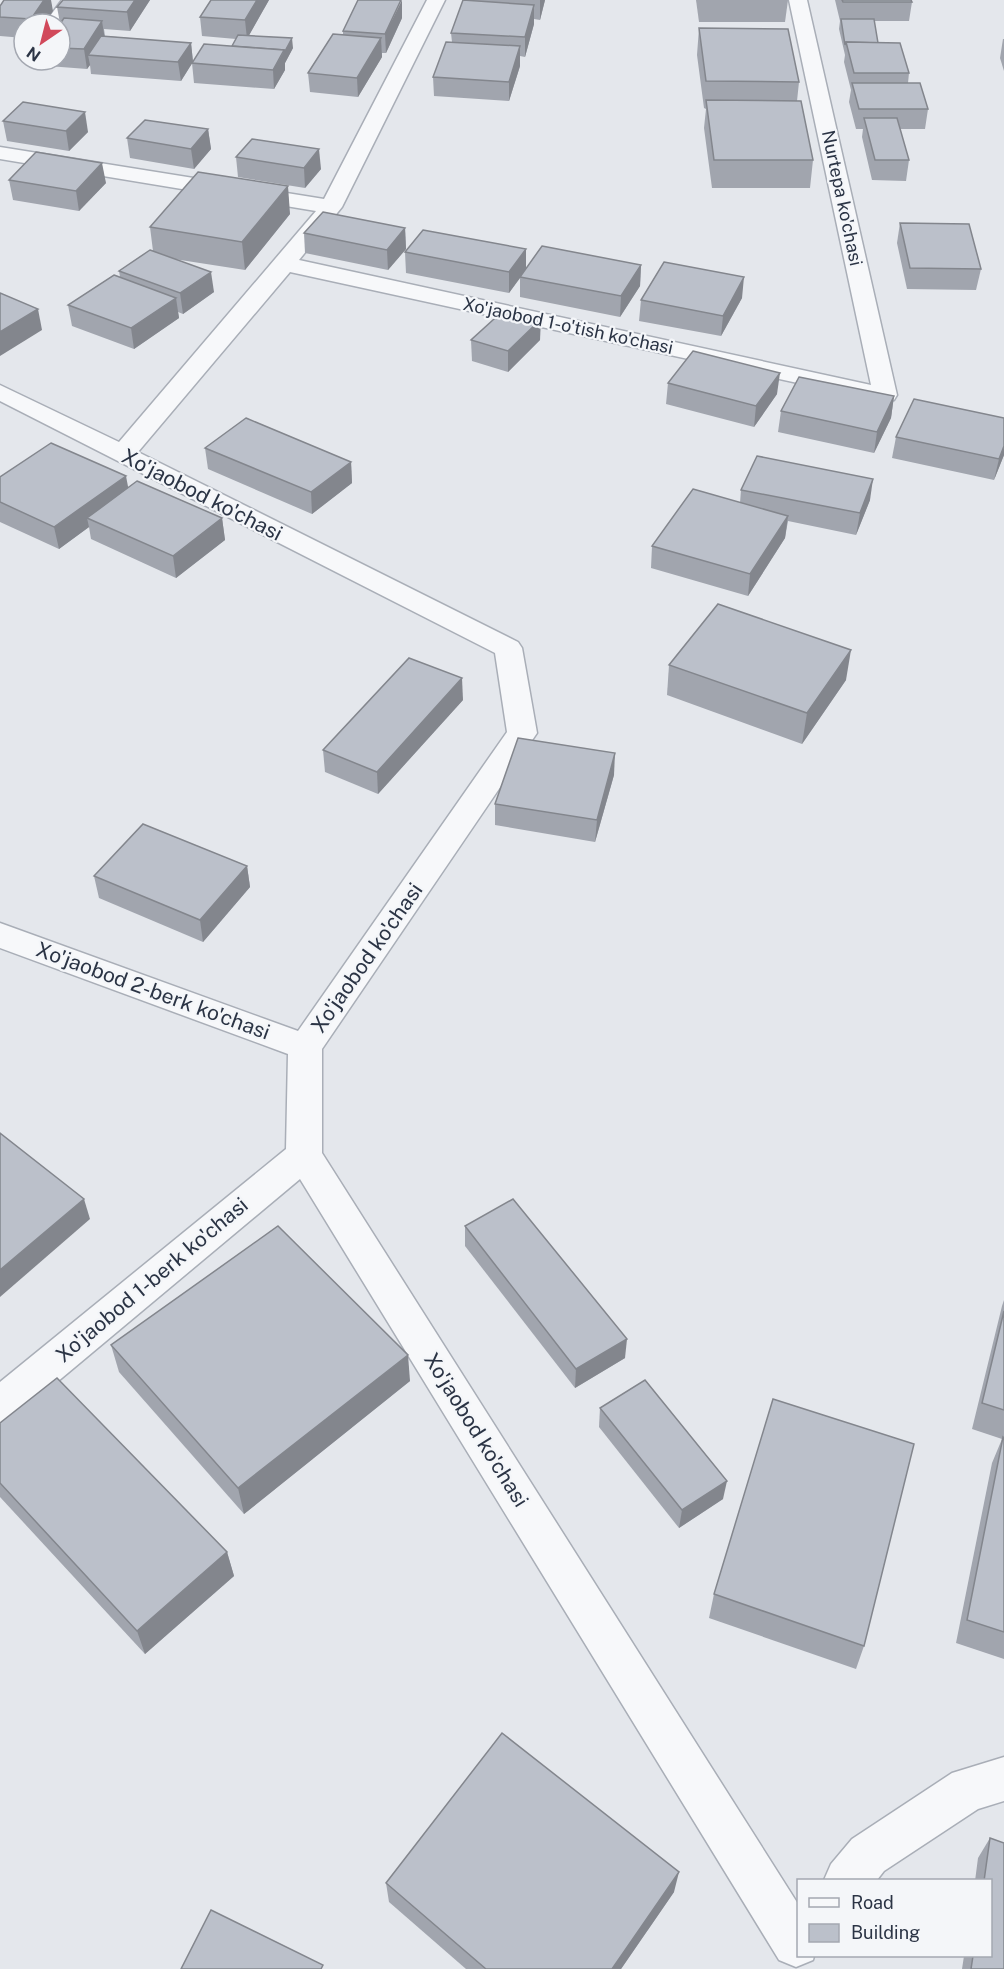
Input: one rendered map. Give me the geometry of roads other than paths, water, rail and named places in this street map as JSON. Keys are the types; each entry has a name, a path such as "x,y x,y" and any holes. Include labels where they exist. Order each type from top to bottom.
{"street":[{"path":"122,455 331,207 436,0"},
{"name":"Nurtepa ko'chasi","path":"798,0 885,395"},
{"path":"0,153 331,207"},
{"name":"Xo'jaobod 1-o'tish ko'chasi","path":"285,264 885,395"},
{"name":"Xo'jaobod ko'chasi","path":"1,393 508,648 522,733 305,1047 304,1155 795,1951"},
{"name":"Xo'jaobod 2-berk ko'chasi","path":"0,935 305,1047"},
{"name":"Xo'jaobod 1-berk ko'chasi","path":"0,1406 304,1155"},
{"path":"849,1879 868,1854 968,1788 1004,1779"}]}
